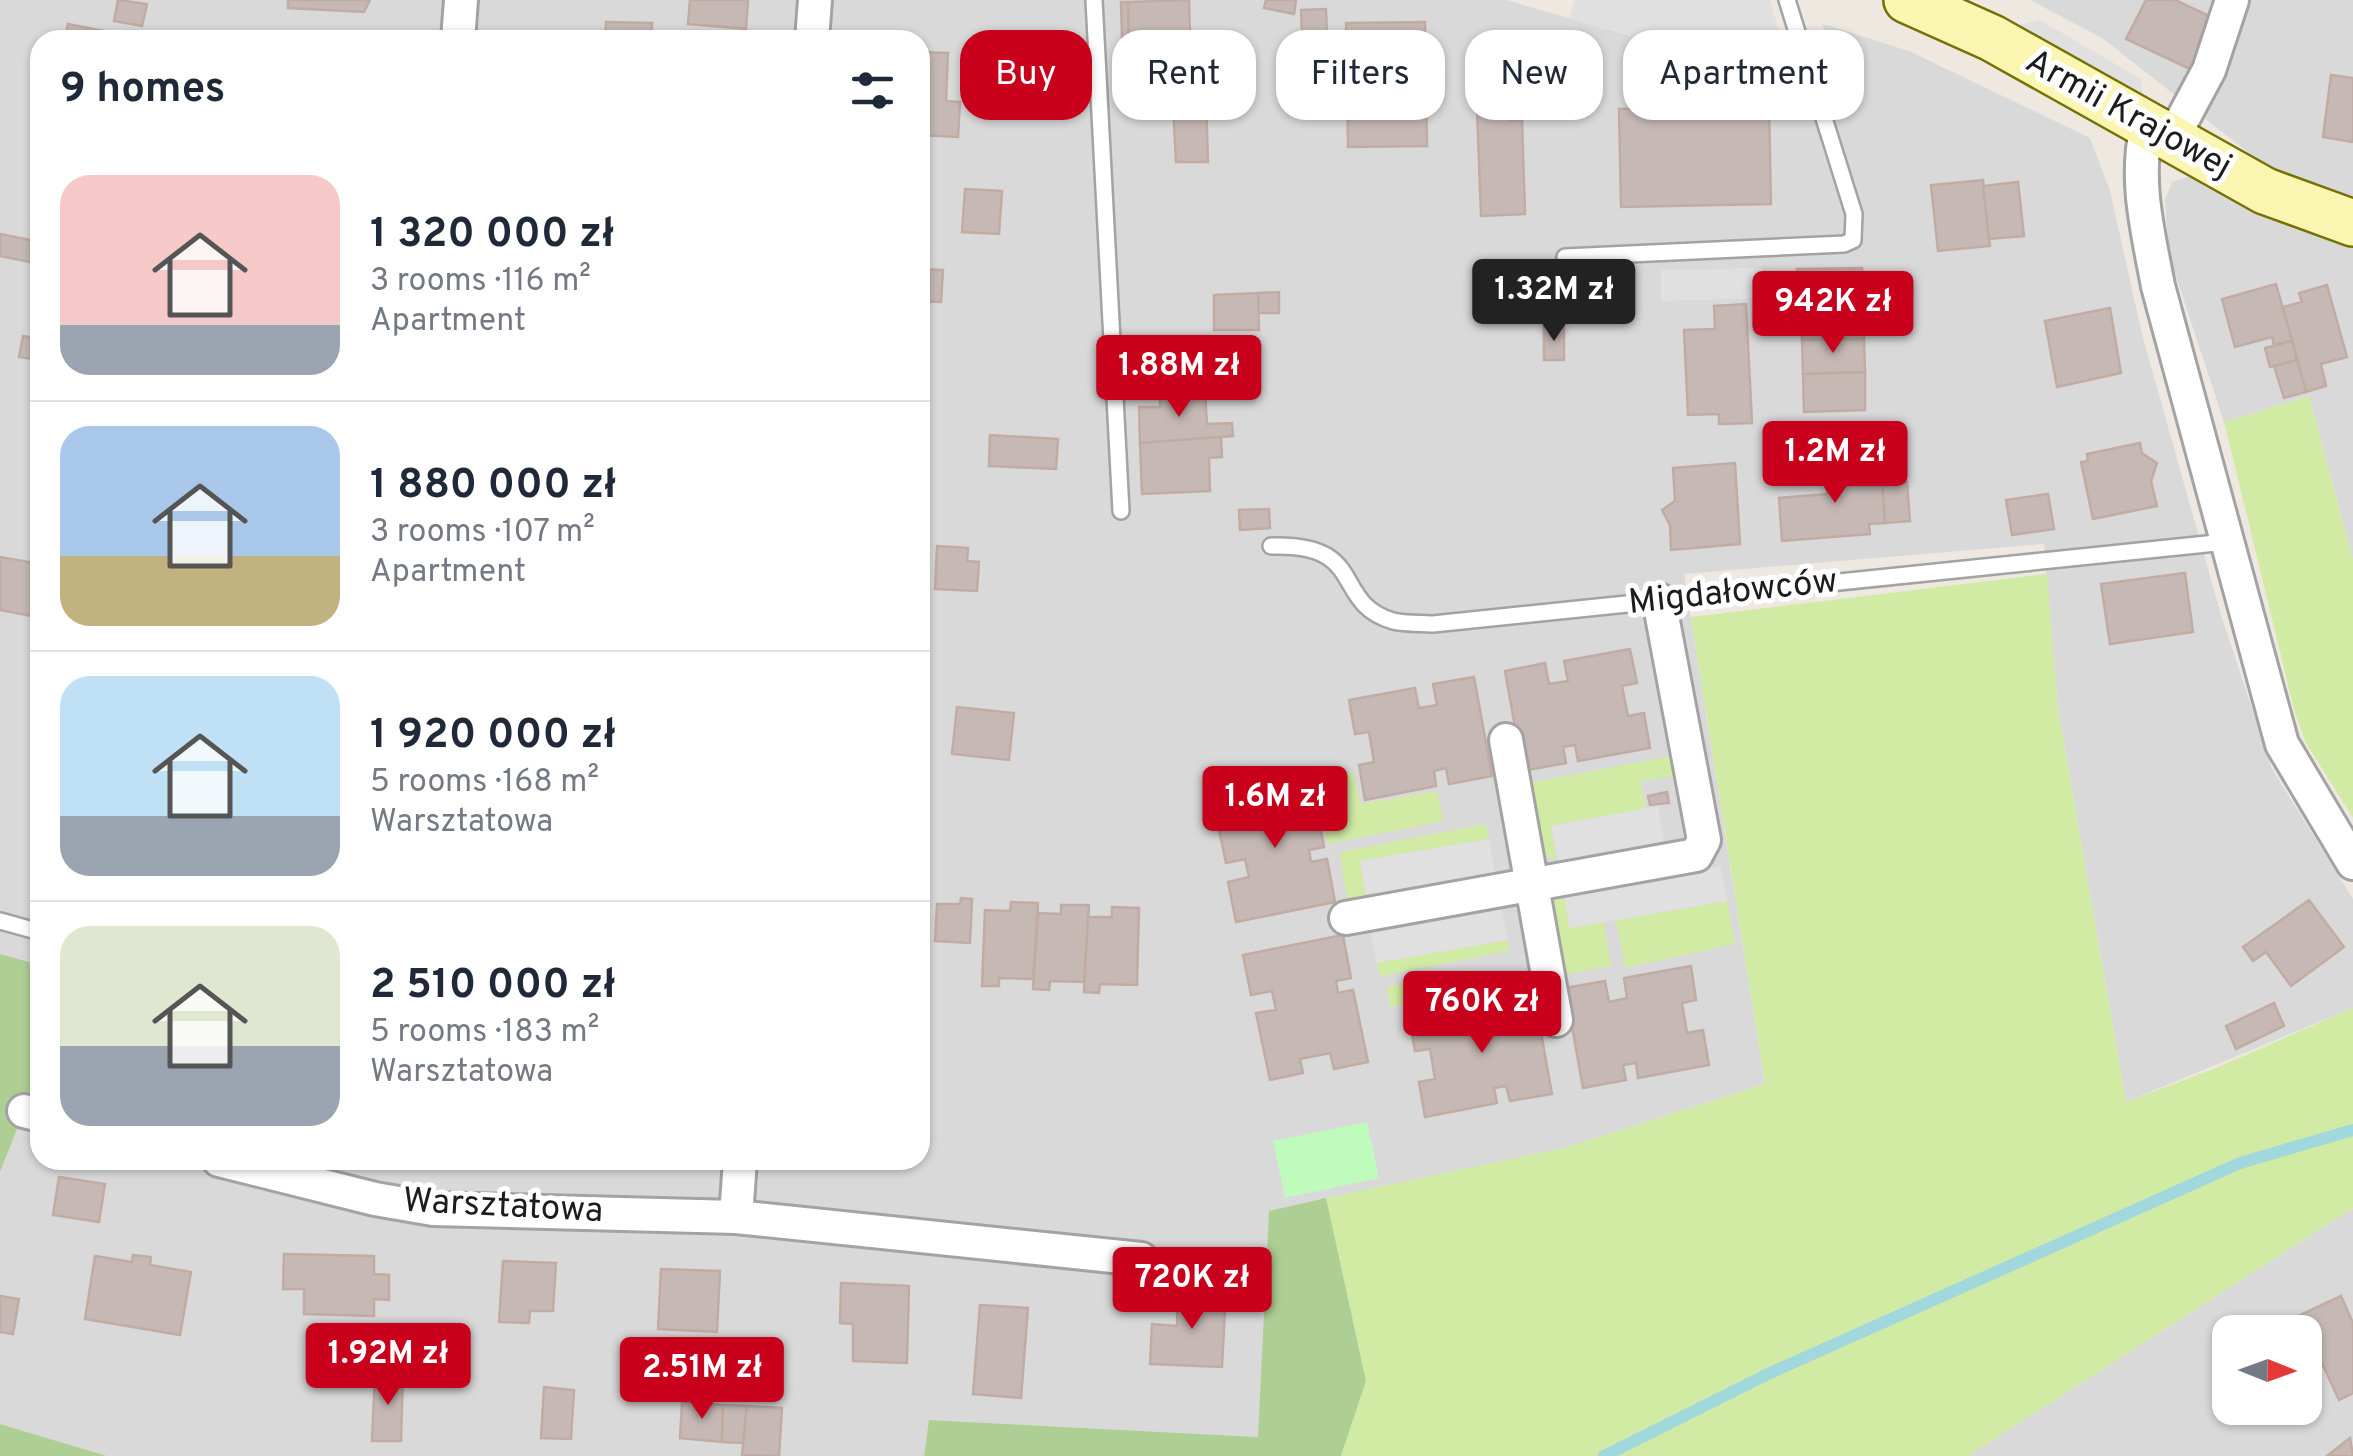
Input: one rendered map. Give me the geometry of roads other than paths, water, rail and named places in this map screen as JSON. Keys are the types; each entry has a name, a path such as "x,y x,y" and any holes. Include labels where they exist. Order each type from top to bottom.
{"street":[{"path":"459,30 461,0"},
{"path":"813,30 815,0"},
{"name":"Armii Krajowej","path":"1907,0 1992,38 2265,191 2353,223"},
{"path":"2232,0 2209,70 2159,134 2141,172 2154,266 2282,744 2353,862"},
{"path":"1346,918 1696,854 1704,840 1659,600"},
{"path":"1506,740 1556,1020"},
{"name":"Warsztatowa","path":"259,1170 433,1209 736,1216 1140,1259"},
{"path":"736,1216 739,1170"}],"lane":[{"path":"1094,0 1122,511"},
{"path":"1565,257 1844,244 1853,240 1854,214 1787,0"},
{"name":"Migdałowców","path":"1272,546 1306,545 1330,553 1366,604 1392,621 1433,624 2226,542"},
{"path":"0,921 30,929"}],"waterway":[{"path":"1604,1456 1768,1374 2240,1163 2353,1130"}]}
